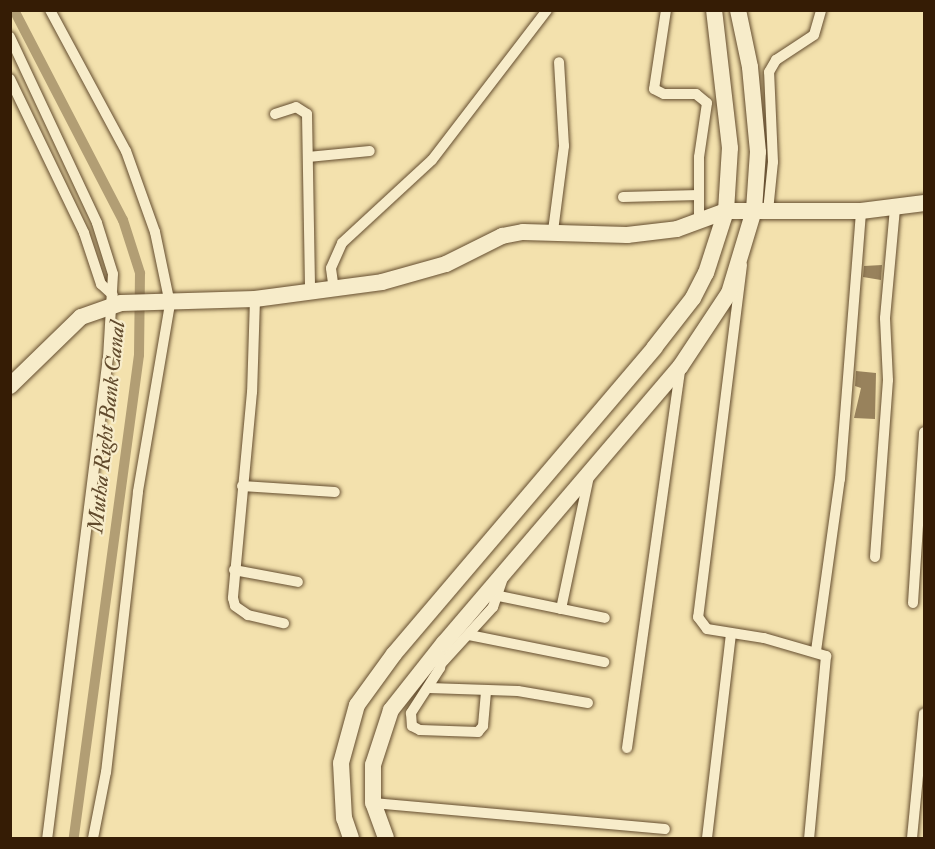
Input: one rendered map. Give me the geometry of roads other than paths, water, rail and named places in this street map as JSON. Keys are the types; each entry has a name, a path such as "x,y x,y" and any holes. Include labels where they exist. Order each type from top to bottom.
{"street":[{"path":"50,10 126,151 155,232 165,304 138,492 106,772 93,838"},
{"path":"334,290 331,268 339,248 432,160 547,10"},
{"path":"666,10 653,85 660,93 688,93 706,100 699,218"},
{"path":"351,838 344,818 341,763 357,705 374,679 567,454 693,298 706,273 728,211 730,148 714,10"},
{"path":"738,10 756,116 757,210"},
{"path":"386,838 373,803 373,765 391,710 444,643 680,367 716,316 742,258 772,162 769,72 776,60 814,35 821,10"},
{"path":"10,37 110,254 115,301 47,838"},
{"path":"553,231 564,146 559,62"},
{"path":"10,80 84,233 101,284 115,301"},
{"path":"275,114 290,107 305,111 309,157 310,293"},
{"path":"309,157 370,151"},
{"path":"623,197 699,195"},
{"path":"10,386 81,317 115,301 165,304 255,299 334,290 413,275 502,236 553,231 627,236 677,229 699,218 728,211 861,211 895,209 924,203"},
{"path":"875,557 888,390 885,318 895,209"},
{"path":"816,651 840,479 861,211"},
{"path":"742,258 742,287 698,617 703,628 816,651 826,656 828,664 809,838"},
{"path":"255,299 234,570 235,606 248,615 284,623"},
{"path":"627,748 680,367"},
{"path":"913,603 924,432"},
{"path":"561,609 590,472"},
{"path":"242,486 335,492"},
{"path":"234,570 298,582"},
{"path":"486,691 481,730 420,730 412,726 410,717 442,663 469,635 499,596 503,575"},
{"path":"499,596 605,618"},
{"path":"707,838 731,633"},
{"path":"469,635 604,662"},
{"path":"442,663 444,643"},
{"path":"429,688 518,692 588,703"},
{"path":"912,838 924,714"},
{"path":"373,803 665,830"}],"waterway":[{"name":"Mutha Right Bank Canal","path":"14,10 123,220 140,273 139,355 74,838"}]}
